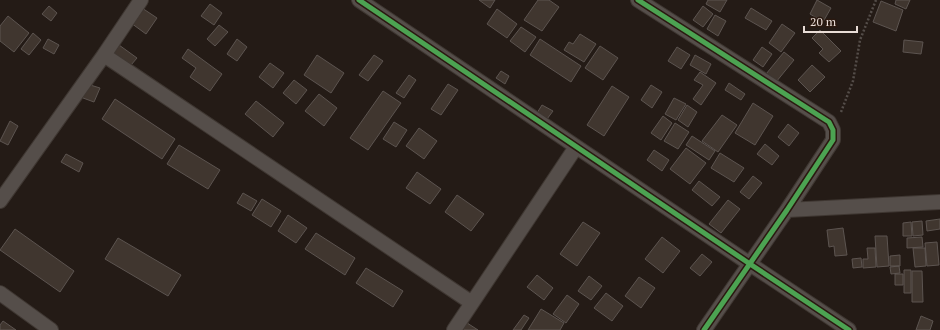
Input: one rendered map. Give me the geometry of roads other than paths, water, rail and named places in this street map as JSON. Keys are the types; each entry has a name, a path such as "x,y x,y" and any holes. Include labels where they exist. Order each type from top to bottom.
{"street":[{"path":"0,201 104,55 141,0"},
{"path":"359,0 849,330"},
{"path":"638,0 829,122 833,130 833,140 787,210 704,330"},
{"path":"104,55 472,303"},
{"path":"454,330 576,146"},
{"path":"787,210 940,202"},
{"path":"0,293 51,330"}]}
